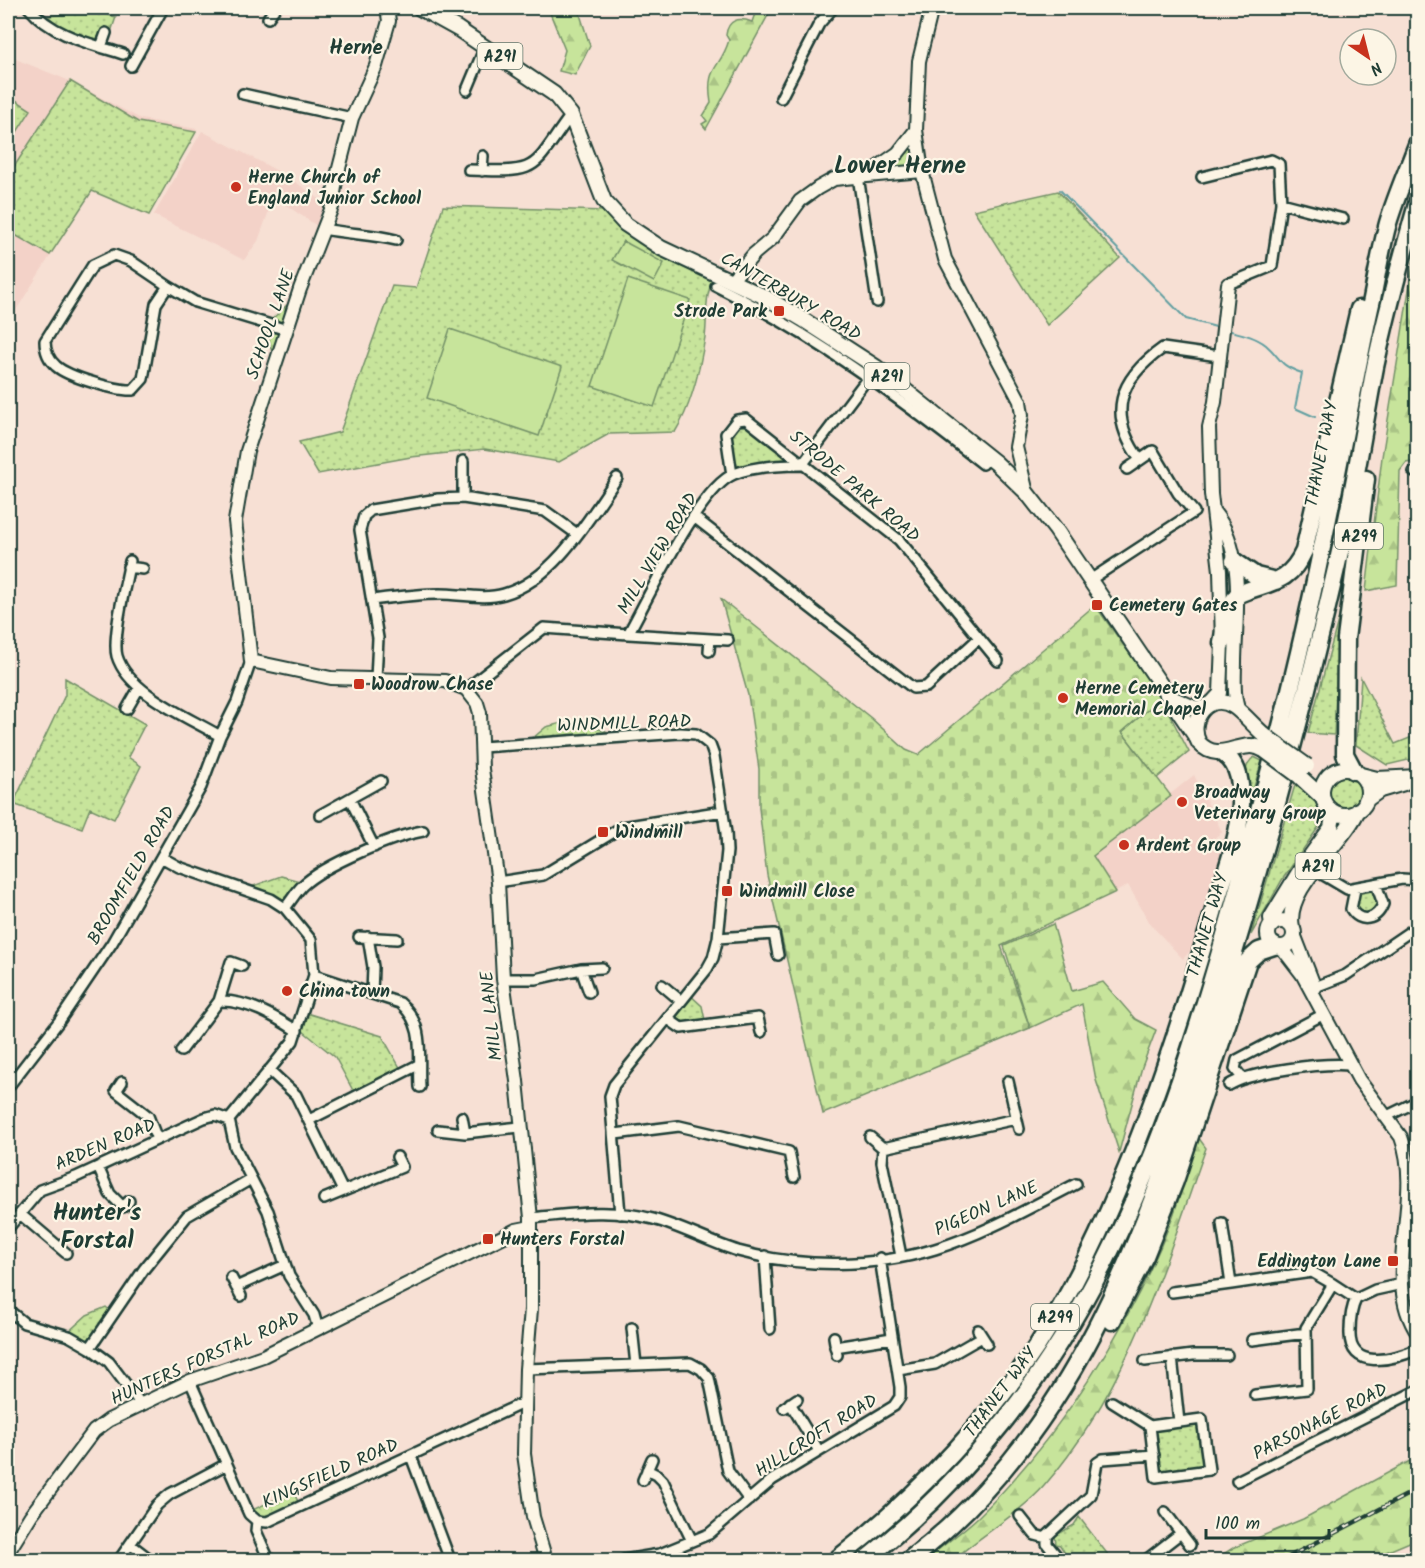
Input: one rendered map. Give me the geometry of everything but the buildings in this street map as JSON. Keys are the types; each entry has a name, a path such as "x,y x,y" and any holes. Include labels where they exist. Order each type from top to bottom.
{"highway":[{"name":"THANET WAY","path":"865,1560 952,1482 1022,1401 1089,1296 1140,1187 1168,1111 1216,965 1283,723 1320,556 1388,223 1418,142"},
{"name":"THANET WAY","path":"909,1560 981,1494 1040,1423 1091,1341 1131,1253 1179,1125 1236,950 1339,560 1359,469 1375,367 1418,201"},
{"name":"A299","path":"1237,595 1247,589 1278,581 1299,562 1308,539 1351,338 1388,223"},
{"name":"A299","path":"1357,773 1345,754 1346,639 1391,300"},
{"path":"1234,561 1256,576 1278,581"},
{"path":"1221,643 1228,610 1237,595"},
{"name":"A299","path":"836,1560 890,1516 942,1466 1001,1396 1038,1344 1073,1286 1121,1183 1150,1108 1188,996 1238,824 1241,803 1238,773 1230,751"},
{"name":"A299","path":"1040,1423 1057,1412 1089,1364 1140,1266 1176,1181 1248,961 1259,951 1278,947"},
{"path":"1188,996 1192,965 1189,954"}],"main road":[{"name":"A291","path":"420,8 485,47 554,94 571,115"},
{"name":"CANTERBURY ROAD","path":"571,115 604,201 614,214 638,235 728,290 802,319 872,372 950,424 1027,493 1090,580 1196,738"},
{"path":"1169,697 1194,708 1227,704 1241,714 1266,744 1303,771 1327,803 1344,814 1362,805 1380,790 1401,784 1414,777"},
{"path":"1205,707 1195,723 1196,738 1206,750 1230,751 1251,745 1266,744"},
{"path":"1303,771 1357,773 1377,779 1414,777"},
{"path":"1327,803 1326,780 1334,772"},
{"path":"1357,773 1367,787 1362,805"},
{"name":"A291","path":"1278,947 1268,936 1272,925 1271,918 1290,885 1331,828 1333,816 1327,803"},
{"name":"A291","path":"1293,930 1290,917 1294,903 1315,870 1354,820 1362,805"},
{"path":"1272,925 1284,922 1293,930 1291,943 1278,947"}],"street":[{"path":"29,8 41,21 65,35 123,54"},
{"path":"131,66 163,8"},
{"path":"268,18 274,8"},
{"name":"SCHOOL LANE","path":"251,662 237,542 237,502 247,451 287,330 332,207 336,180 352,118 376,66 389,21 387,8"},
{"path":"781,98 819,24 833,8"},
{"path":"927,9 919,61 916,130 922,171 945,259 1020,401 1022,415 1016,447 1027,493"},
{"path":"101,47 106,33"},
{"path":"467,90 485,47"},
{"path":"243,94 345,114 352,118"},
{"path":"469,170 519,171 530,167 539,161 571,115"},
{"path":"863,176 898,153 916,130"},
{"path":"482,171 483,156"},
{"path":"1202,177 1271,160 1279,164 1281,202 1272,266 1228,284 1215,402 1209,427 1213,511 1220,571 1220,693 1205,707"},
{"path":"728,290 754,254 773,238 800,201 834,179 922,171"},
{"path":"863,176 877,302"},
{"path":"1281,202 1343,219"},
{"path":"324,229 341,233 370,234 396,240"},
{"path":"168,286 156,304 143,379 138,388 128,390 93,381 61,370 49,358 45,340 89,272 100,260 114,255 122,257 195,302 287,330"},
{"name":"CANTERBURY ROAD","path":"716,286 728,290"},
{"path":"1140,460 1127,442 1122,424 1119,404 1124,387 1152,356 1163,348 1219,356"},
{"path":"802,465 872,372"},
{"name":"CANTERBURY ROAD","path":"872,372 983,464"},
{"name":"STRODE PARK ROAD","path":"732,475 726,434 736,420 746,419 899,540 998,661"},
{"path":"1090,580 1194,512 1178,493 1153,451 1127,469"},
{"path":"463,461 463,498"},
{"name":"MILL VIEW ROAD","path":"628,634 707,498 732,475 775,465 802,465"},
{"path":"372,600 417,595 480,597 505,594 525,584 551,565 577,534 617,478"},
{"path":"375,679 378,638 360,530 364,516 371,510 438,499 463,498 545,511 577,534"},
{"path":"1213,511 1224,524 1234,561 1237,595 1235,677 1241,714"},
{"path":"694,517 913,688 926,687 980,638"},
{"path":"143,569 129,564 116,655 126,676 139,688 220,736"},
{"name":"MILL VIEW ROAD","path":"466,689 544,628 728,640"},
{"path":"709,651 710,639"},
{"path":"251,662 332,678 445,681 466,689"},
{"name":"BROOMFIELD ROAD","path":"8,1088 60,1020 112,943 201,787 220,736 237,702 251,662"},
{"path":"127,709 139,688"},
{"name":"MILL LANE","path":"466,689 477,703 480,713 487,810 498,882 503,979 517,1081 531,1223 531,1309 525,1402 526,1465 533,1517 546,1560"},
{"name":"WINDMILL ROAD","path":"482,747 696,734 704,738 714,756 727,851 718,938 710,964 614,1085 610,1096 620,1214"},
{"path":"320,815 381,781"},
{"path":"350,799 374,847"},
{"path":"498,882 543,875 622,827 723,811"},
{"path":"285,908 302,886 314,877 404,834 423,831"},
{"path":"161,857 178,867 271,899 285,908 311,940 314,975 293,1041 229,1120 235,1147 268,1211 285,1265 298,1293 314,1315 318,1329"},
{"path":"1402,879 1403,868"},
{"path":"1315,870 1344,889 1355,889 1402,879 1418,880"},
{"path":"1355,889 1351,909 1359,918 1366,919 1374,916 1383,904 1376,884"},
{"path":"1312,988 1346,975 1418,926"},
{"path":"1293,930 1317,1001 1350,1065 1401,1137 1409,1164 1402,1302 1418,1334"},
{"path":"718,938 774,934 778,955"},
{"path":"372,993 373,967 363,937 397,939"},
{"path":"1278,947 1295,962 1312,988"},
{"path":"181,1051 219,1001 231,962 242,966"},
{"path":"503,979 536,979 581,969 602,968"},
{"path":"581,969 589,992"},
{"path":"314,975 400,1003 415,1019 418,1029 420,1088"},
{"path":"662,985 681,1001"},
{"path":"219,1001 234,1000 262,1011 297,1031"},
{"path":"1244,1078 1235,1069 1238,1060 1324,1014"},
{"path":"668,1019 681,1028 758,1018 761,1032"},
{"path":"1230,1085 1244,1078 1320,1064 1350,1065"},
{"path":"309,1120 418,1065"},
{"path":"269,1070 296,1095 343,1191"},
{"path":"883,1148 1017,1124 1008,1081"},
{"path":"122,1082 116,1091 148,1116 157,1139"},
{"path":"1387,1116 1418,1101"},
{"name":"ARDEN ROAD","path":"8,1228 40,1190 98,1167 204,1118 215,1115 229,1120"},
{"path":"462,1117 465,1132"},
{"path":"615,1134 679,1126 698,1129 789,1152 794,1177"},
{"path":"438,1130 465,1132 520,1127"},
{"path":"870,1137 883,1148"},
{"path":"883,1148 882,1162 901,1256"},
{"path":"324,1199 402,1167 397,1157"},
{"path":"98,1167 110,1194 123,1207 129,1201"},
{"path":"90,1348 144,1269 187,1216 251,1179"},
{"name":"PIGEON LANE","path":"531,1223 578,1213 620,1214 650,1218 738,1251 826,1264 901,1256 934,1249 1076,1184"},
{"path":"20,1214 66,1253"},
{"name":"HUNTERS FORSTAL ROAD","path":"8,1552 31,1515 94,1431 140,1403 190,1381 262,1356 531,1223"},
{"path":"1222,1223 1231,1284"},
{"path":"765,1256 770,1329"},
{"name":"HILLCROFT ROAD","path":"624,1560 660,1554 709,1534 772,1480 894,1406 900,1396 898,1370 880,1258"},
{"path":"231,1277 238,1291 285,1265"},
{"path":"1173,1292 1312,1272 1356,1299"},
{"path":"1255,1395 1307,1389 1306,1328 1333,1284"},
{"path":"1402,1284 1375,1290 1356,1299 1351,1311 1350,1339 1356,1354 1369,1359 1387,1358 1418,1349"},
{"path":"9,1313 24,1323 69,1336 90,1348 109,1362 140,1403"},
{"path":"632,1328 636,1365"},
{"path":"1252,1340 1306,1333"},
{"path":"898,1370 935,1364 982,1337"},
{"path":"835,1346 892,1338"},
{"path":"1145,1361 1172,1357 1227,1355"},
{"path":"1172,1357 1179,1422"},
{"path":"526,1369 690,1363 702,1369 709,1378 728,1471 748,1500"},
{"name":"KINGSFIELD ROAD","path":"190,1381 225,1465 249,1514 257,1521 267,1522 525,1402"},
{"name":"PARSONAGE ROAD","path":"1237,1482 1328,1433 1418,1390"},
{"path":"1112,1402 1150,1426 1202,1419 1209,1470 1156,1477 1150,1426"},
{"path":"790,1403 819,1451"},
{"path":"1046,1538 1050,1531 1091,1495 1096,1480 1095,1467 1100,1460 1154,1455"},
{"path":"411,1456 450,1560"},
{"path":"652,1459 645,1475 657,1475 663,1481 692,1541"},
{"path":"119,1560 157,1505 170,1494 225,1465"},
{"path":"1165,1512 1190,1545"},
{"path":"1020,1516 1035,1536 1046,1538 1060,1560"},
{"path":"257,1521 256,1531 268,1560"},
{"path":"1146,1560 1181,1533"},
{"path":"130,1544 150,1560"}],"shaded area":[{"path":"8,56 70,81 141,119 197,129 147,213 91,191 8,323"},
{"name":"Herne Church of England Junior School","path":"202,131 287,176 325,203 317,226 274,197 258,241 244,260 154,215"},
{"path":"1194,775 1222,832 1213,839 1224,858 1196,944 1183,959 1151,925 1128,885 1116,892 1093,856"}],"green space":[{"path":"548,8 578,8 590,46 575,75 559,71 565,50"},
{"path":"757,8 772,8 706,129 702,124 707,121 703,116 711,103 710,81 729,40 726,35 727,30 735,21 752,22"},
{"path":"94,11 116,17 110,35 102,32 97,38 90,38 77,35 48,16"},
{"path":"70,81 138,122 196,132 149,215 92,191 50,255 8,231 8,176"},
{"path":"8,95 31,110 8,146"},
{"path":"916,130 922,171 867,175"},
{"path":"1058,191 1120,258 1047,325 974,210"},
{"path":"443,206 605,211 717,274 708,296 705,337 698,374 691,399 675,432 609,434 559,462 485,449 411,457 318,474 299,442 340,432 392,286 416,288"},
{"path":"1417,240 1417,461 1406,463 1400,471 1397,585 1366,591 1382,457"},
{"path":"623,241 664,263 654,282 612,260"},
{"path":"628,279 690,300 654,407 592,386"},
{"path":"291,301 285,320 276,332 279,335 274,362 266,325"},
{"path":"450,329 562,367 539,436 427,398"},
{"path":"746,419 802,465 732,475 730,426"},
{"path":"721,599 871,718 906,750 918,755 1095,605 1161,698 1122,732 1171,796 1093,856 1116,892 1001,946 1030,1028 823,1114 767,875 759,808 759,769 748,695"},
{"path":"1340,613 1334,735 1308,733"},
{"path":"65,678 145,724 128,757 141,766 114,819 90,808 82,828 13,804 65,695"},
{"path":"1361,678 1395,744 1417,735 1417,758 1387,765 1356,745"},
{"path":"1161,698 1189,752 1157,778 1122,732"},
{"path":"562,723 590,726 624,737 526,744 546,727"},
{"path":"1254,757 1262,761 1249,803 1246,772 1247,766"},
{"path":"1345,777 1351,778 1359,786 1359,798 1351,806 1345,807 1339,806 1331,798 1330,792 1331,786 1339,778"},
{"path":"1295,785 1315,799 1322,822 1282,880 1251,935"},
{"path":"281,876 307,883 285,908 245,889"},
{"path":"1376,884 1380,911 1359,918 1351,901 1352,893"},
{"path":"1053,924 1072,991 1103,982 1135,1019 1156,1030 1142,1067 1119,1152 1096,1080 1082,1004 1030,1028 1004,946"},
{"path":"688,993 702,1006 706,1025 681,1028 668,1019"},
{"path":"303,1012 382,1036 403,1073 356,1096 335,1057 298,1027"},
{"path":"1198,1137 1206,1148 1175,1237 1141,1325 1099,1409 1073,1449 1044,1486 1025,1504 951,1560 925,1560 972,1523 1008,1485 1065,1415 1091,1377 1137,1297 1156,1256 1173,1216"},
{"path":"106,1307 115,1315 90,1342 65,1335 87,1315"},
{"path":"1202,1420 1209,1470 1156,1477 1156,1469 1160,1465 1153,1450 1158,1446 1158,1438 1151,1434 1150,1426"},
{"path":"1417,1457 1417,1539 1367,1560 1214,1560 1233,1548 1303,1519"},
{"path":"293,1491 300,1506 267,1522 248,1512"},
{"path":"1079,1517 1112,1560 1069,1560 1060,1545 1056,1544 1055,1536 1074,1525"}],"waterway":[{"path":"1060,190 1186,319 1216,327"},
{"path":"1231,331 1262,342 1284,364 1302,373 1295,408 1315,417"}],"railway":[{"path":"1283,1560 1418,1489"}],"place":[{"name":"Herne Church of England Junior School","path":"236,187"},
{"name":"Strode Park","path":"779,311"},
{"name":"Cemetery Gates","path":"1097,605"},
{"name":"Woodrow Chase","path":"359,684"},
{"name":"Herne Cemetery Memorial Chapel","path":"1063,698"},
{"name":"Broadway Veterinary Group","path":"1182,802"},
{"name":"Windmill","path":"603,832"},
{"name":"Ardent Group","path":"1124,845"},
{"name":"Windmill Close","path":"727,891"},
{"name":"China town","path":"287,991"},
{"name":"Hunters Forstal","path":"488,1239"},
{"name":"Eddington Lane","path":"1393,1261"}],"district":[{"name":"Herne","path":"356,47"},
{"name":"Lower Herne","path":"900,165"},
{"name":"Hunter's Forstal","path":"97,1226"}]}
